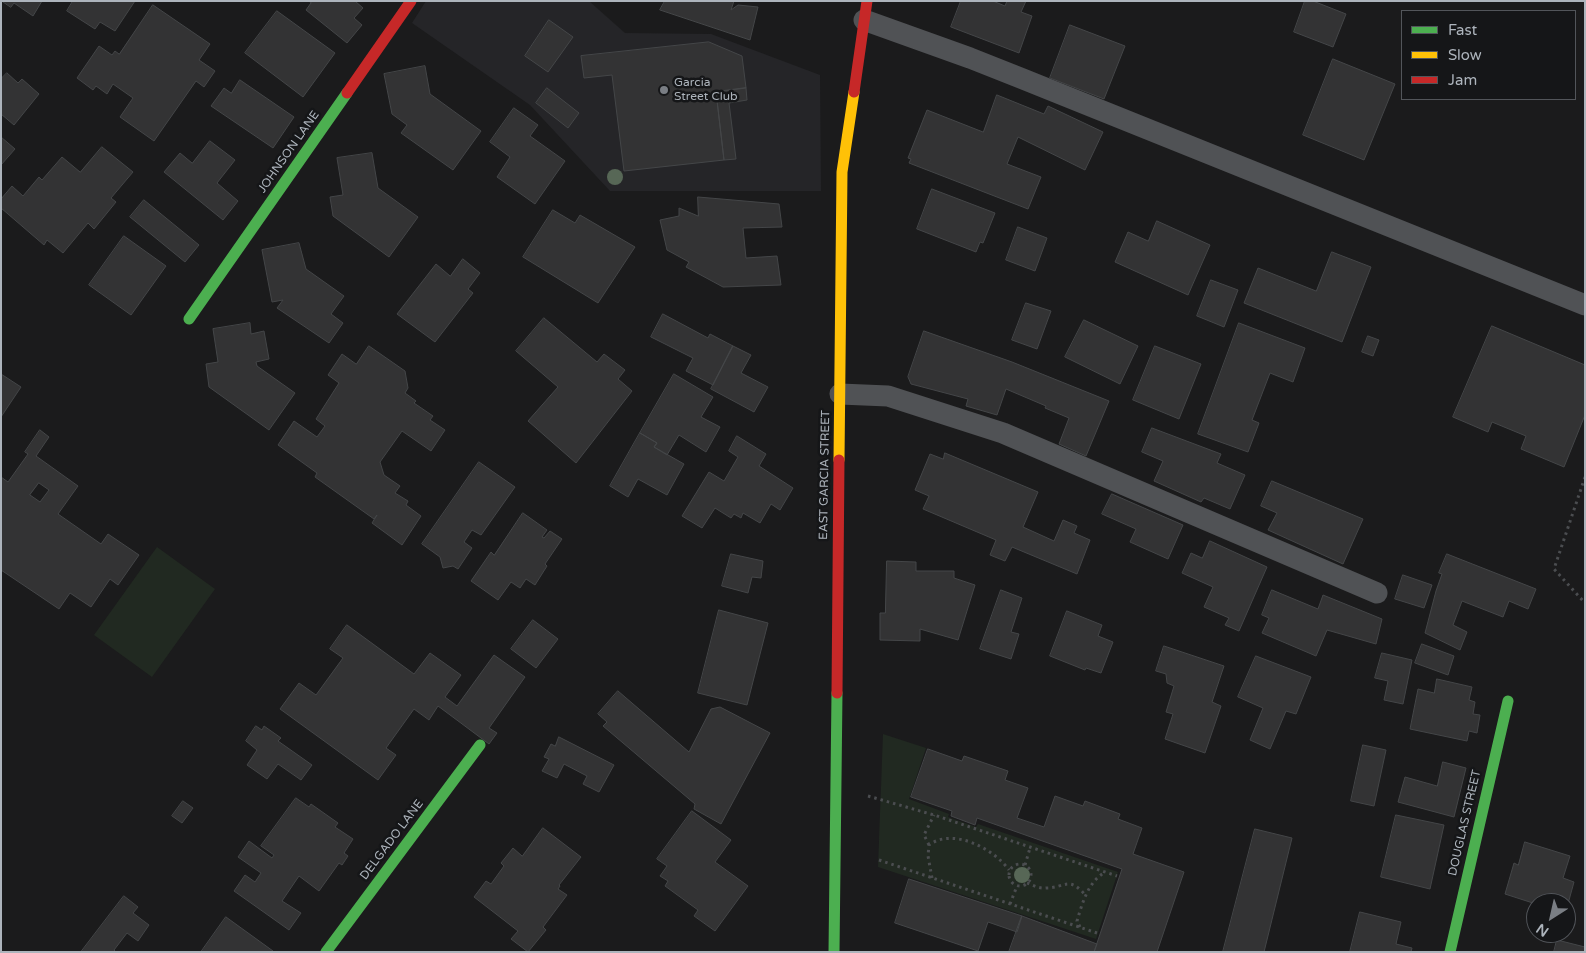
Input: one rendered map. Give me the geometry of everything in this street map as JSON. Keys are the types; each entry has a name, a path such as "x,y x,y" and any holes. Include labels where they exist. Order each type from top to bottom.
{"street":[{"name":"JOHNSON LANE","path":"189,319 412,1"},
{"name":"EAST GARCIA STREET","path":"834,952 842,172 866,11"},
{"name":"DOUGLAS STREET","path":"1450,952 1508,701"},
{"name":"DELGADO LANE","path":"326,952 480,745"}],"lane":[{"path":"866,11 1006,72 1585,305"},
{"path":"840,394 888,396 1003,433 1377,593"}],"path":[{"path":"1585,477 1554,569 1585,603"},
{"path":"836,787 934,815 1117,876"},
{"path":"932,878 928,856 929,845 924,835 934,815"},
{"path":"929,845 943,840 958,839 974,843 1004,863 1009,870 1009,878 1017,886"},
{"path":"1025,865 1030,848"},
{"path":"879,860 1097,933"},
{"path":"1009,870 1018,864 1028,867 1030,880 1017,886"},
{"path":"1081,928 1077,921 1080,908 1097,877 1104,872"},
{"path":"1027,883 1038,888 1048,889 1066,883 1075,886 1086,896"},
{"path":"1010,904 1017,886"}],"shaded area":[{"name":"Garcia Street Club","path":"426,1 589,1 625,33 711,34 820,75 821,191 610,191 530,105 412,23"},
{"path":"157,547 215,589 152,677 94,635"},
{"path":"883,734 926,748 909,799 949,814 948,817 976,827 978,824 1118,872 1096,939 878,867"}],"building":[{"path":"2,1 42,1 33,16 14,3 11,7"},
{"path":"73,1 135,1 115,31 100,22 95,29 67,11"},
{"path":"309,1 355,1 363,8 354,18 362,25 347,43 306,10 311,3"},
{"path":"665,1 734,1 731,10 738,5 758,7 750,40 660,10"},
{"path":"961,1 993,1 1005,6 1007,1 1026,1 1021,12 1032,16 1019,53 951,27"},
{"path":"1305,1 1313,1 1346,14 1333,47 1294,32"},
{"path":"153,5 210,44 199,60 215,71 204,87 196,81 154,141 120,117 133,98 113,84 107,94 96,86 93,90 77,78 99,46 112,55 115,51 119,54"},
{"path":"277,11 335,53 303,97 245,53"},
{"path":"549,20 573,37 548,72 525,56"},
{"path":"1070,25 1125,46 1104,99 1050,78"},
{"path":"709,42 742,56 746,88 716,92 724,160 624,171 612,75 584,78 581,56"},
{"path":"1333,59 1395,84 1364,160 1303,135"},
{"path":"425,66 430,94 481,131 453,170 401,133 407,125 392,114 384,74"},
{"path":"7,73 18,83 22,79 39,94 14,125 1,114 1,79"},
{"path":"240,80 294,117 273,148 211,106 224,88 231,93"},
{"path":"547,88 579,113 568,128 536,103"},
{"path":"746,88 747,100 729,103 736,159 724,160 716,92"},
{"path":"997,95 1044,114 1048,106 1103,132 1085,170 1018,137 1007,164 1041,177 1028,209 909,163 911,159 908,158 927,110 983,132"},
{"path":"514,108 538,125 530,136 565,161 535,204 497,177 510,157 490,142"},
{"path":"1,137 15,149 1,165"},
{"path":"210,141 235,160 217,183 238,201 223,220 164,172 180,153 192,163"},
{"path":"102,147 133,172 111,198 116,202 94,229 88,223 63,253 47,240 44,245 1,208 1,199 12,186 23,196 39,177 42,180 62,157 80,172"},
{"path":"372,153 378,188 418,217 389,257 333,216 330,197 343,195 337,158"},
{"path":"932,189 995,213 983,243 980,242 976,252 917,229"},
{"path":"698,197 779,204 782,227 743,228 746,258 777,256 781,285 723,287 686,267 689,262 667,250 660,220 679,216 679,208 698,216"},
{"path":"144,200 199,245 185,262 130,217"},
{"path":"553,210 575,223 580,215 635,247 598,303 523,257"},
{"path":"1157,221 1210,245 1188,295 1115,262 1128,232 1148,241"},
{"path":"1018,227 1047,238 1035,271 1006,260"},
{"path":"124,236 166,266 131,315 89,285"},
{"path":"299,243 306,269 344,296 331,314 343,323 329,343 277,308 283,300 272,302 262,250"},
{"path":"1332,252 1371,267 1342,342 1244,303 1258,268 1316,291"},
{"path":"463,259 480,273 468,289 473,293 435,342 397,314 436,264 450,276"},
{"path":"1211,280 1238,290 1224,327 1197,316"},
{"path":"1026,303 1051,311 1037,349 1012,340"},
{"path":"663,314 708,338 710,334 733,346 713,385 686,371 693,358 651,337"},
{"path":"544,318 597,362 604,354 625,370 618,379 632,391 576,463 528,421 558,387 516,351"},
{"path":"1084,320 1138,346 1120,384 1065,357"},
{"path":"250,323 251,334 264,331 269,359 256,362 257,366 295,393 269,430 209,387 206,364 218,362 213,329"},
{"path":"1239,323 1305,348 1293,382 1270,373 1252,420 1259,423 1248,452 1198,434"},
{"path":"1492,326 1585,365 1585,415 1564,467 1521,449 1526,436 1492,422 1488,432 1453,417"},
{"path":"924,331 1012,362 1109,401 1086,456 1059,444 1069,418 1006,389 997,415 966,406 968,399 911,384 908,377"},
{"path":"1368,336 1379,340 1373,356 1362,352"},
{"path":"369,346 405,371 408,388 405,393 416,401 414,403 433,416 430,420 445,430 431,451 402,431 380,462 384,475 400,486 395,493 408,501 406,505 421,516 402,545 372,523 377,515 374,519 315,477 317,473 278,445 294,421 317,437 325,426 316,419 339,383 328,375 342,354 356,364"},
{"path":"733,346 751,355 741,373 768,387 754,412 711,389"},
{"path":"1155,346 1201,364 1179,419 1133,400"},
{"path":"1,374 21,387 1,417"},
{"path":"674,374 713,397 701,417 720,427 706,452 679,435 667,455 654,447 657,443 640,433"},
{"path":"1152,428 1221,454 1217,463 1245,475 1230,509 1204,498 1201,502 1154,481 1163,461 1142,452"},
{"path":"40,430 49,437 36,456 78,486 58,514 101,544 108,534 139,555 118,585 110,579 91,607 70,593 59,609 1,570 1,477 8,482 28,454 25,452","holes":["39,483 49,490 40,502 30,495"]},
{"path":"640,433 657,443 654,447 684,464 667,495 638,479 628,497 610,486"},
{"path":"737,436 766,454 759,466 793,488 780,510 771,504 760,523 743,513 741,518 734,514 731,518 715,508 702,528 682,516 709,472 724,481 738,457 729,451"},
{"path":"945,453 1038,492 1023,527 1054,541 1063,520 1077,526 1074,533 1090,540 1077,574 1012,547 1005,561 990,555 996,540 923,509 929,496 915,490 930,454 943,459"},
{"path":"479,462 515,487 481,535 472,530 464,542 472,548 458,569 453,566 443,568 440,557 422,544"},
{"path":"1272,481 1363,519 1343,564 1268,530 1277,513 1261,506"},
{"path":"1112,494 1183,525 1168,559 1130,542 1136,529 1102,514"},
{"path":"523,513 547,530 542,537 544,538 550,531 562,539 545,564 547,566 535,585 526,579 520,588 511,582 498,600 471,581 491,552 494,555"},
{"path":"1210,541 1267,567 1239,631 1225,625 1229,618 1204,607 1213,587 1182,573 1191,553 1202,558"},
{"path":"731,554 763,561 761,578 752,577 748,593 722,586"},
{"path":"1447,554 1536,589 1528,609 1509,601 1503,617 1462,601 1453,625 1467,632 1460,650 1425,633 1442,574 1439,573"},
{"path":"887,561 916,562 916,571 954,571 954,578 975,585 958,640 920,629 920,641 880,640 880,613 885,613"},
{"path":"1403,575 1432,585 1424,608 1395,599"},
{"path":"1001,590 1022,598 1011,632 1019,634 1011,659 980,649"},
{"path":"1272,590 1318,609 1323,595 1382,619 1376,644 1327,630 1316,656 1262,633 1269,618 1262,615"},
{"path":"719,610 768,623 747,705 698,693"},
{"path":"1067,611 1102,625 1098,636 1113,642 1101,673 1086,668 1085,670 1050,656"},
{"path":"533,620 558,639 536,668 511,649"},
{"path":"347,625 414,674 430,653 461,675 445,697 457,706 494,655 525,677 489,728 497,733 489,744 438,706 429,720 414,709 386,748 396,755 378,780 280,709 299,683 316,695 343,658 330,649"},
{"path":"1422,644 1454,656 1448,675 1415,663"},
{"path":"1164,646 1224,666 1212,702 1221,706 1205,753 1165,739 1173,714 1166,712 1174,686 1167,683 1166,674 1156,671"},
{"path":"1382,653 1412,660 1403,704 1384,700 1388,681 1375,678"},
{"path":"1256,656 1311,677 1296,714 1286,711 1270,749 1250,740 1263,708 1238,697"},
{"path":"1437,679 1472,687 1469,700 1475,702 1473,714 1480,715 1477,733 1469,731 1467,741 1410,729 1418,689 1434,693"},
{"path":"618,691 689,752 711,709 720,707 770,733 721,824 694,809 695,804 603,726 607,722 598,714"},
{"path":"256,726 262,730 264,726 281,738 278,741 312,765 301,780 278,764 267,779 247,765 257,750 246,741"},
{"path":"559,737 614,765 599,792 583,784 587,776 564,764 557,778 542,771 549,759 544,757 551,744 555,746"},
{"path":"1363,745 1386,750 1374,806 1351,801"},
{"path":"928,749 962,761 964,756 1008,771 1005,780 1028,788 1017,818 1044,827 1055,796 1083,806 1085,801 1120,814 1118,819 1142,828 1133,854 1184,872 1157,952 1094,952 1122,869 977,818 975,825 951,816 952,811 911,797"},
{"path":"1443,762 1466,768 1454,817 1398,802 1405,777 1437,786"},
{"path":"296,798 309,807 311,804 338,823 335,827 353,839 344,853 348,856 342,865 339,863 319,891 299,876 282,901 301,913 289,930 234,891 245,875 255,882 261,873 238,857 249,841 272,858 274,855 261,846"},
{"path":"183,801 193,808 182,823 172,816"},
{"path":"692,811 731,840 715,862 748,886 715,931 694,916 698,910 665,886 668,881 660,876 667,866 657,859"},
{"path":"1396,815 1444,825 1430,889 1381,877"},
{"path":"543,828 581,857 559,885 558,889 567,895 543,927 546,930 528,952 511,939 518,931 474,897 486,881 491,884 504,866 501,863 513,848 522,856"},
{"path":"1255,829 1292,838 1264,952 1223,952"},
{"path":"1525,842 1570,856 1563,878 1574,882 1571,893 1526,893 1526,901 1505,894 1514,863 1518,865"},
{"path":"909,879 1022,916 1017,932 988,922 978,951 895,923"},
{"path":"124,896 138,907 133,913 149,925 138,941 127,933 114,950 116,952 81,952"},
{"path":"1360,912 1401,922 1396,944 1412,948 1411,952 1350,952"},
{"path":"1022,916 1097,944 1094,952 1009,952"},
{"path":"226,917 273,951 273,952 201,952"},
{"path":"1556,943 1569,943 1585,947 1585,952 1554,952"}],"traffic: fast":[{"path":"189,319 347,93"},
{"path":"834,952 837,693"},
{"path":"1450,952 1508,701"},
{"path":"326,952 480,745"}],"traffic: slow":[{"path":"839,460 842,172 854,92"}],"traffic: jam":[{"path":"347,93 411,1"},
{"path":"854,92 867,1"},
{"path":"837,693 839,460"}],"place":[{"name":"Garcia Street Club","path":"664,90"}]}
